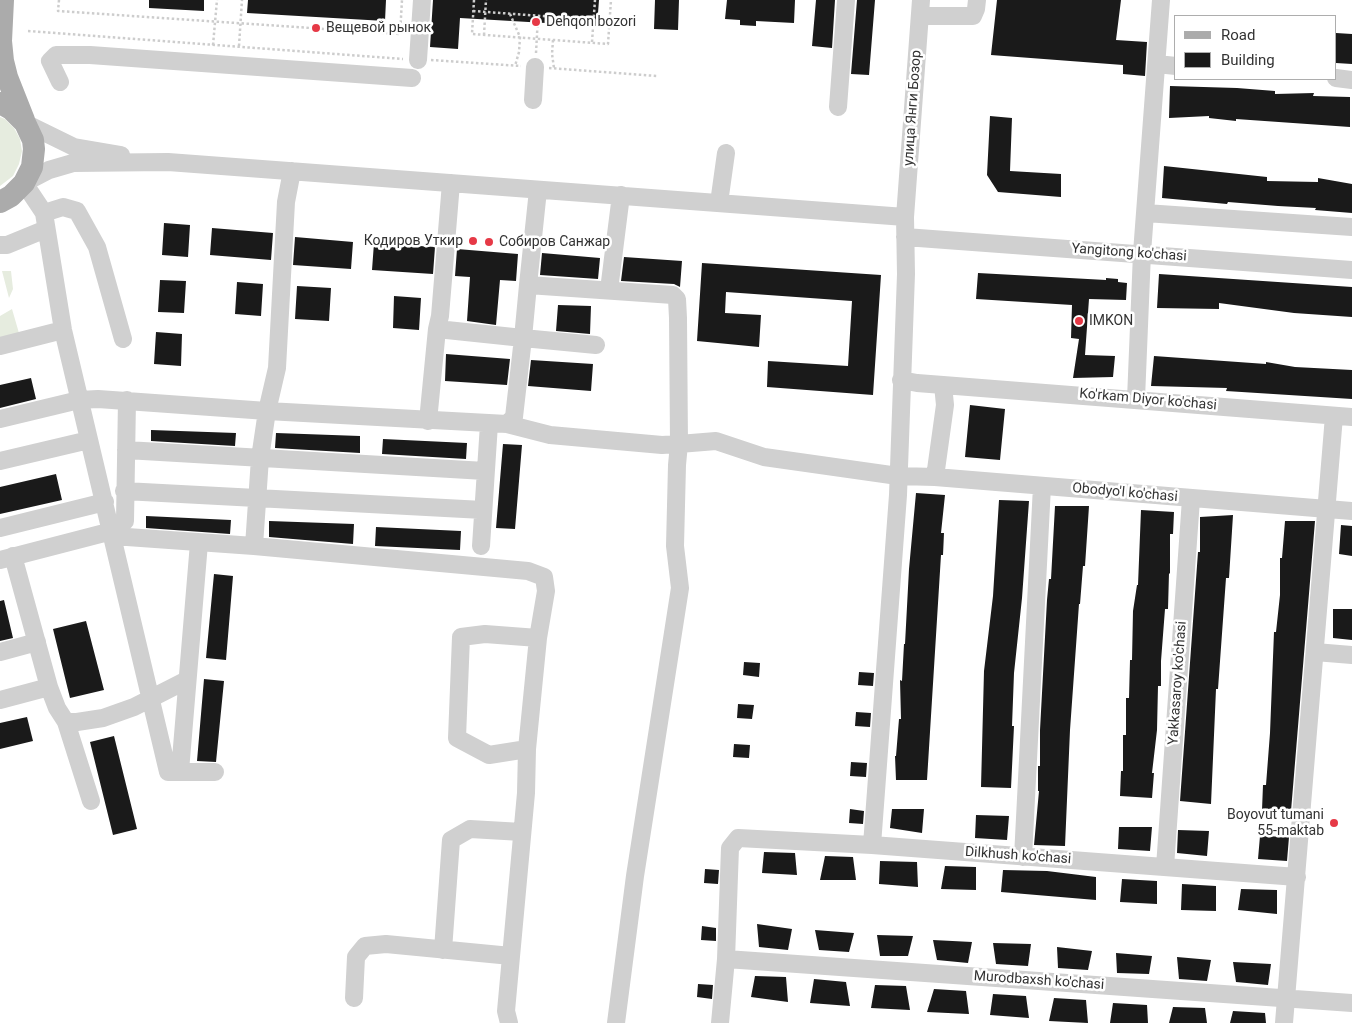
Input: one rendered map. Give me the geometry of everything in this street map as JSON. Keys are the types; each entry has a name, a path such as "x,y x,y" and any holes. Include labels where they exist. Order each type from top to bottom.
{"main road":[{"path":"0,202 10,196 24,183 34,158 33,140 7,77 3,61 1,41 3,0"},
{"path":"0,103 12,109 25,123"}],"street":[{"path":"418,60 422,0"},
{"path":"838,107 846,0"},
{"path":"921,8 972,16 976,9 977,0"},
{"path":"1136,399 1142,254 1161,0"},
{"name":"улица Янги Бозор","path":"872,845 898,495 906,237 905,217 921,8"},
{"path":"60,82 50,61 56,55 90,55 412,78"},
{"path":"1157,64 1174,66"},
{"path":"533,100 535,67"},
{"path":"1337,78 1352,80"},
{"path":"25,123 74,147 168,162 905,217"},
{"path":"720,203 726,153"},
{"path":"168,162 73,163 49,170 24,183 45,221 63,330 105,502 117,530 150,698 168,772 215,772"},
{"path":"254,546 260,458 267,412 278,368 286,202 292,172"},
{"path":"428,421 437,329 440,316 451,183"},
{"path":"482,546 486,471 498,424 514,417 538,190"},
{"path":"608,290 621,195"},
{"path":"0,245 6,245 45,221 63,207 76,211 97,247 123,339"},
{"path":"1145,212 1352,227"},
{"name":"Yangitong ko'chasi","path":"906,237 1352,270"},
{"path":"528,285 673,295 677,298 679,444 675,546 680,588 635,876 616,1023"},
{"path":"437,329 596,345"},
{"path":"0,346 63,330"},
{"name":"Ko'rkam Diyor ko'chasi","path":"901,380 917,384 1136,399 1352,417"},
{"path":"935,477 945,405 943,385"},
{"name":"Obodyo'l ko'chasi","path":"0,419 79,400 126,400 267,412 498,424 550,435 662,445 716,441 764,456 898,476 935,477 1352,511"},
{"path":"117,530 124,491 126,400"},
{"path":"1284,1023 1334,416"},
{"path":"0,461 89,440"},
{"path":"126,450 486,471"},
{"path":"1023,857 1042,486"},
{"path":"124,491 483,510"},
{"name":"Yakkasaroy ko'chasi","path":"1165,867 1191,499"},
{"path":"0,528 105,502"},
{"path":"91,801 66,722 57,708 49,687 37,642 7,558 117,530 199,543 254,546 528,571 544,577 546,591 538,638 527,749 526,793 507,1017"},
{"path":"180,772 199,543"},
{"path":"527,749 489,755 457,738 461,637 485,634 538,638"},
{"path":"0,652 37,642"},
{"path":"1315,652 1352,655"},
{"path":"66,722 103,718 134,706 187,680"},
{"path":"0,700 49,687"},
{"path":"443,950 451,840 470,830 522,832"},
{"name":"Dilkhush ko'chasi","path":"726,959 730,848 738,838 872,845 1297,877"},
{"path":"354,998 356,957 365,946 386,944 511,956"},
{"path":"720,1023 726,959"},
{"name":"Murodbaxsh ko'chasi","path":"726,959 1352,1003"}],"path":[{"path":"59,0 58,10 400,34 402,0"},
{"path":"213,45 217,0"},
{"path":"239,47 242,0"},
{"path":"474,0 472,34 608,44 611,0"},
{"path":"484,35 486,0"},
{"path":"592,42 596,0"},
{"path":"473,11 610,20"},
{"path":"510,14 520,38 516,66"},
{"path":"537,38 538,16"},
{"path":"28,31 657,76"},
{"path":"553,40 554,68"}],"shaded area":[{"path":"0,117 5,119 14,128 20,139 22,151 19,164 13,176 0,186"},
{"path":"2,271 11,271 13,289 9,298"},
{"path":"12,309 21,340 0,345 0,316"}],"building":[{"path":"149,0 204,0 204,11 149,8"},
{"path":"248,0 386,0 385,21 247,13"},
{"path":"433,0 599,0 597,26 460,18 458,49 430,47"},
{"path":"655,0 679,0 678,30 654,29"},
{"path":"727,0 795,0 794,23 756,21 756,26 740,25 740,20 725,19"},
{"path":"816,0 835,0 832,48 812,46"},
{"path":"857,0 875,0 869,75 851,74"},
{"path":"997,0 1121,0 1116,40 1147,42 1145,76 1123,74 1123,65 991,55"},
{"path":"1337,33 1352,34 1352,64 1337,63"},
{"path":"1170,86 1237,88 1275,91 1275,94 1314,93 1313,96 1350,97 1350,127 1236,119 1236,121 1209,118 1209,116 1169,118"},
{"path":"990,116 1012,118 1010,171 1061,174 1061,197 998,192 987,175"},
{"path":"1164,166 1267,177 1267,181 1318,182 1318,178 1352,184 1352,213 1315,210 1316,208 1228,202 1227,204 1162,198"},
{"path":"164,223 190,225 188,257 162,255"},
{"path":"212,228 273,233 271,260 210,255"},
{"path":"295,237 353,242 351,269 293,265"},
{"path":"374,243 435,247 433,274 372,270"},
{"path":"457,249 518,254 516,281 500,280 496,325 467,321 470,277 455,276"},
{"path":"542,253 600,258 598,279 540,275"},
{"path":"624,257 682,261 680,287 674,284 621,281"},
{"path":"702,263 881,275 873,395 767,387 768,361 848,366 852,301 726,292 725,313 761,315 759,347 697,341"},
{"name":"IMKON","path":"978,273 1106,280 1106,278 1118,279 1118,282 1127,283 1126,300 1089,299 1085,355 1115,356 1113,377 1073,378 1079,339 1071,338 1072,305 976,299"},
{"path":"1159,274 1352,287 1352,317 1294,313 1219,303 1219,309 1157,308"},
{"path":"160,280 186,281 184,313 158,312"},
{"path":"237,282 263,284 261,316 235,314"},
{"path":"297,286 331,288 329,321 295,319"},
{"path":"394,296 421,298 419,330 393,328"},
{"path":"558,305 591,306 590,334 556,331"},
{"path":"156,332 182,334 181,366 154,364"},
{"path":"446,354 510,359 507,385 445,381"},
{"path":"1154,356 1266,364 1266,362 1295,367 1352,370 1352,399 1226,391 1227,388 1151,386"},
{"path":"531,360 593,364 591,391 528,386"},
{"path":"31,378 36,399 0,408 0,385"},
{"path":"970,405 1005,409 1000,460 965,457"},
{"path":"151,430 236,433 235,446 151,441"},
{"path":"276,433 360,436 360,453 275,448"},
{"path":"383,439 467,443 466,459 382,454"},
{"path":"503,444 522,445 515,529 496,528"},
{"path":"56,474 62,500 0,514 0,487"},
{"path":"916,493 945,495 941,533 944,533 943,555 941,555 927,780 896,780 895,756 899,719 901,719 900,680 902,681"},
{"path":"999,500 1029,501 1014,673 1011,788 981,787 984,671 993,596"},
{"path":"1055,506 1089,506 1085,566 1083,566 1079,604 1070,730 1065,846 1034,845 1039,791 1038,766 1040,766 1040,730 1047,600 1049,579 1051,579"},
{"path":"1141,510 1174,512 1173,534 1170,534 1168,609 1165,609 1161,686 1158,686 1152,798 1120,796 1121,771 1123,771 1123,735 1126,735 1126,698 1129,698 1130,660 1132,660 1133,611 1138,585"},
{"path":"1233,515 1229,578 1226,578 1218,689 1216,689 1211,804 1180,801 1198,552 1200,552 1200,517"},
{"path":"146,516 231,520 230,534 146,528"},
{"path":"269,521 354,524 353,544 269,537"},
{"path":"1285,521 1315,521 1291,811 1262,810 1263,785 1266,785 1270,733 1274,632 1276,632 1280,595 1280,558 1282,558"},
{"path":"1341,525 1352,526 1352,556 1339,554"},
{"path":"376,527 461,531 460,550 375,546"},
{"path":"214,574 233,576 226,660 206,658"},
{"path":"4,600 13,638 0,641 0,601"},
{"path":"1333,609 1352,609 1352,640 1333,638"},
{"path":"86,621 104,690 70,698 53,629"},
{"path":"744,662 760,663 759,677 743,675"},
{"path":"859,672 874,673 873,686 858,685"},
{"path":"204,679 224,681 216,762 197,761"},
{"path":"738,704 754,705 752,719 737,718"},
{"path":"856,712 871,713 870,727 855,726"},
{"path":"27,717 33,741 0,749 0,723"},
{"path":"114,736 137,829 113,835 90,742"},
{"path":"734,744 750,745 749,758 733,757"},
{"path":"851,762 867,763 866,777 850,776"},
{"path":"850,809 864,811 863,824 849,823"},
{"path":"892,809 924,809 922,833 890,828"},
{"path":"976,815 1009,816 1007,840 975,838"},
{"path":"1119,827 1152,827 1150,851 1118,849"},
{"path":"1178,830 1209,831 1207,856 1177,853"},
{"path":"1260,836 1289,837 1287,861 1258,859"},
{"path":"764,852 795,853 797,875 762,873"},
{"path":"825,856 853,857 856,880 820,880"},
{"path":"880,861 917,862 918,887 879,884"},
{"path":"945,866 976,867 976,890 941,889"},
{"path":"705,869 719,870 718,884 704,883"},
{"path":"1003,870 1047,871 1096,877 1096,900 1001,892"},
{"path":"1122,879 1157,881 1157,904 1120,902"},
{"path":"1182,884 1216,886 1216,911 1181,910"},
{"path":"1241,889 1277,890 1277,914 1238,910"},
{"path":"757,924 792,929 788,950 759,947"},
{"path":"702,926 716,928 716,941 701,940"},
{"path":"815,930 854,933 849,952 819,950"},
{"path":"877,935 913,936 908,956 880,956"},
{"path":"933,940 972,942 968,963 937,960"},
{"path":"993,943 1031,944 1028,966 996,964"},
{"path":"1057,947 1092,951 1088,970 1058,968"},
{"path":"1116,953 1152,956 1149,974 1117,973"},
{"path":"1177,957 1211,960 1207,981 1179,979"},
{"path":"1233,962 1271,964 1268,985 1236,982"},
{"path":"755,976 786,977 788,1002 751,997"},
{"path":"814,979 846,982 850,1006 810,1003"},
{"path":"698,984 713,985 712,999 697,997"},
{"path":"875,985 906,986 910,1010 871,1008"},
{"path":"934,989 966,991 969,1014 927,1012"},
{"path":"993,994 1026,996 1029,1018 990,1015"},
{"path":"1054,998 1086,1000 1088,1023 1049,1021"},
{"path":"1113,1003 1147,1005 1148,1023 1110,1023"},
{"path":"1173,1007 1205,1008 1207,1023 1169,1023"},
{"path":"1233,1011 1265,1013 1266,1023 1230,1023"}],"place":[{"name":"Dehqon bozori","path":"536,22"},
{"name":"Вещевой рынок","path":"316,28"},
{"name":"Кодиров Уткир","path":"473,241"},
{"name":"Собиров Санжар","path":"489,242"},
{"name":"IMKON","path":"1079,321"},
{"name":"Boyovut tumani 55-maktab","path":"1334,823"}]}
